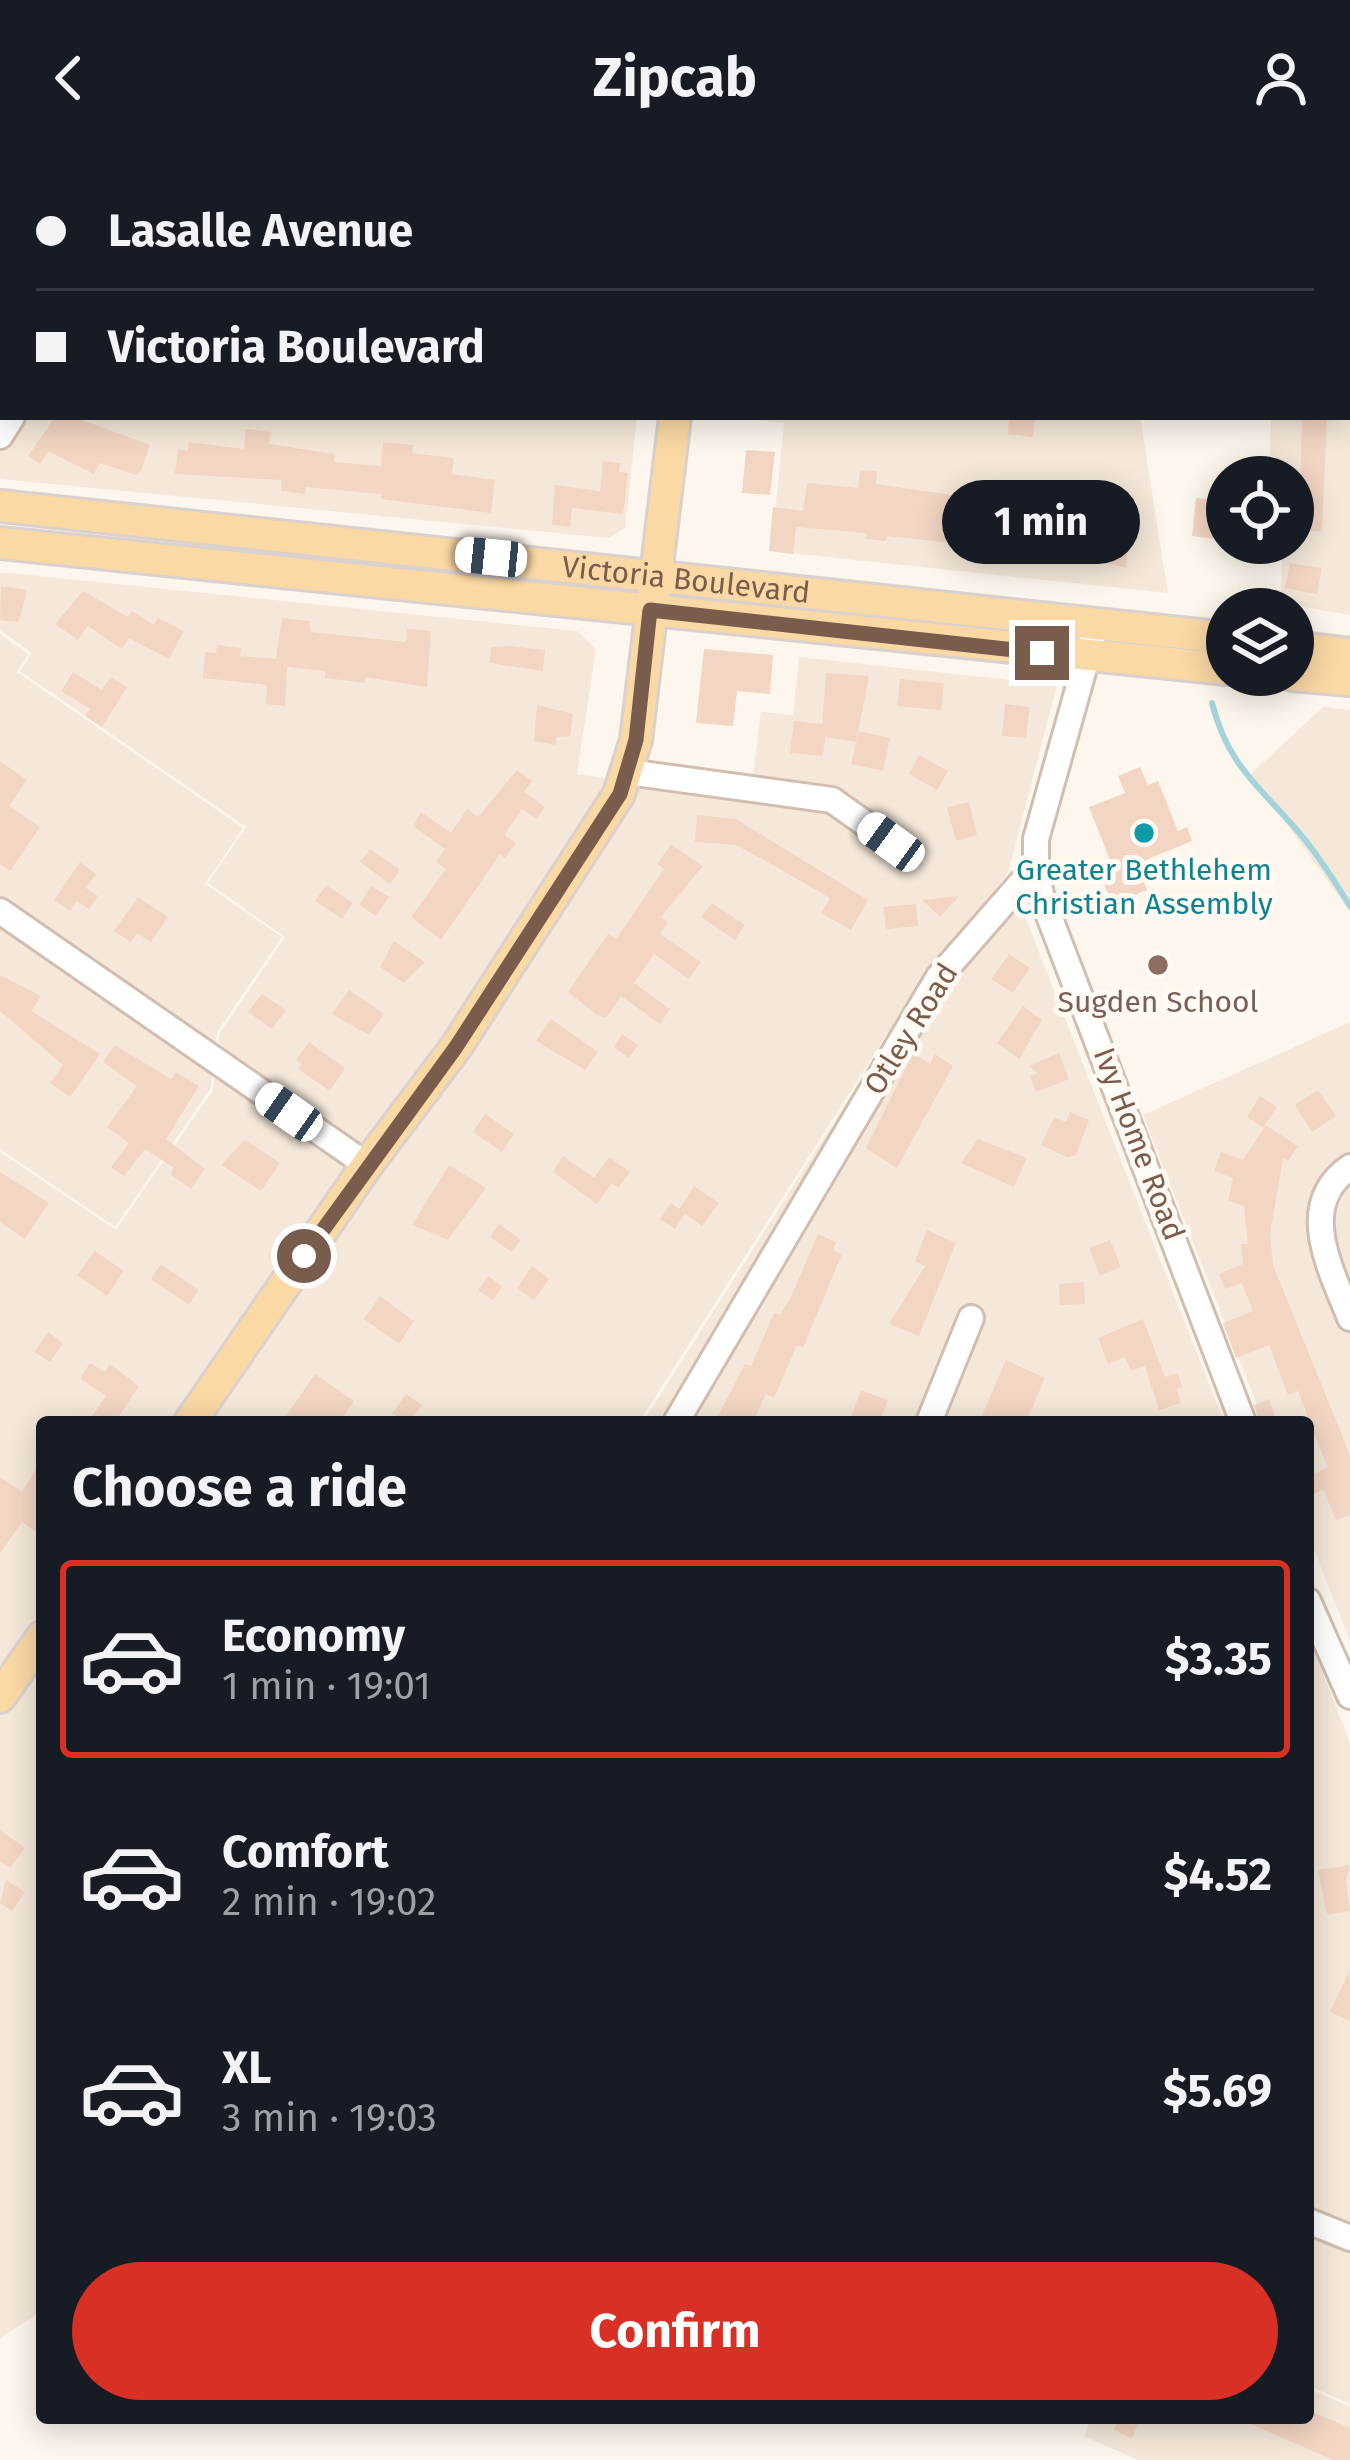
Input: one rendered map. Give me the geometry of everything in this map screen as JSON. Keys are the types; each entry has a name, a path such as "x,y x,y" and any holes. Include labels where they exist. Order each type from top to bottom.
{"main road":[{"path":"194,1416 367,1166 456,1047 606,818 628,772 675,420"},
{"name":"Victoria Boulevard","path":"0,506 1206,635"},
{"name":"Victoria Boulevard","path":"0,543 1206,668"},
{"path":"1314,650 1350,654"},
{"path":"1314,677 1350,680"},
{"path":"0,1697 36,1646"}],"street":[{"path":"1036,866 1036,839 1097,622"},
{"path":"628,772 832,800 891,842"},
{"name":"Otley Road","path":"680,1416 938,978 1036,866"},
{"name":"Ivy Home Road","path":"1036,866 1041,895 1241,1416"},
{"path":"0,911 367,1166"},
{"path":"1350,1167 1326,1192 1319,1225 1350,1318"},
{"path":"931,1416 971,1318"},
{"path":"1314,1615 1350,1696"},
{"path":"1314,2223 1350,2238"}],"shaded area":[{"path":"0,420 637,420 625,528 609,538 0,479"},
{"path":"758,420 1140,420 1168,593 771,551 784,423"},
{"path":"1271,420 1350,420 1350,615 1314,609 1314,588 1281,588 1282,564 1314,564 1314,456 1270,456"},
{"path":"0,572 577,631 596,649 577,774 750,800 761,712 793,715 799,657 1057,685 1008,873 910,998 643,1416 36,1416 36,2315 0,2338 0,1152 116,1230 213,1090 220,1033 285,937 208,883 246,827 20,671 32,653 0,630"},
{"path":"0,634 28,654 17,672 243,828 205,884 282,937 217,1032 210,1089 115,1227 0,1149"},
{"path":"1323,707 1350,710 1350,912 1251,774"},
{"path":"1009,876 1222,1416 647,1416 912,1000"},
{"path":"1350,1022 1350,1641 1314,1549 1314,1416 1262,1416 1143,1115"},
{"path":"1314,1651 1350,1743 1350,2404 1314,2388"},
{"path":"1314,2391 1350,2407 1350,2460 1138,2460 1084,2436 1089,2424 1314,2424"}],"building":[{"path":"53,420 82,420 150,445 136,475 100,463 94,474 49,452 40,464 28,456"},
{"path":"1009,420 1035,420 1033,437 1008,434"},
{"path":"1302,420 1327,420 1322,532 1314,531 1314,456 1301,456"},
{"path":"246,429 271,432 269,444 335,454 334,462 381,466 383,442 413,445 412,453 454,458 452,474 495,480 491,513 381,499 381,494 306,487 305,494 282,491 281,480 175,474 178,449 188,451 189,442 244,449"},
{"path":"746,450 775,452 770,495 742,493"},
{"path":"603,461 620,463 619,472 628,473 623,514 572,508 570,527 552,525 555,485 600,491"},
{"path":"860,470 877,471 876,484 952,495 952,501 960,501 959,512 1015,518 1042,514 1042,520 1057,521 1056,528 1097,531 1098,523 1117,524 1116,536 1128,537 1126,568 1084,557 887,536 886,541 866,539 867,533 796,527 793,554 769,551 773,507 803,511 807,483 858,488"},
{"path":"1196,498 1206,499 1206,538 1192,536"},
{"path":"1290,564 1322,568 1317,594 1314,588 1285,588"},
{"path":"1,586 27,590 19,622 0,620"},
{"path":"83,591 128,617 132,611 154,625 158,618 184,631 169,659 129,638 122,649 88,626 78,640 55,624"},
{"path":"282,618 309,621 311,632 406,642 407,629 431,631 427,687 365,677 365,683 325,678 325,671 287,667 285,706 266,704 267,685 203,678 205,652 216,653 217,645 241,648 240,656 276,659"},
{"path":"491,647 545,650 543,671 490,663"},
{"path":"704,649 773,655 770,694 737,691 733,726 696,723"},
{"path":"73,672 102,690 110,677 127,687 102,727 85,716 90,709 61,691"},
{"path":"826,673 869,676 856,742 825,737 823,756 790,753 794,721 822,724"},
{"path":"900,679 944,683 941,710 897,706"},
{"path":"1005,704 1030,707 1026,738 1002,736"},
{"path":"537,705 573,714 570,736 557,737 556,745 534,741"},
{"path":"859,731 890,738 883,771 851,764"},
{"path":"919,755 948,771 937,790 909,774"},
{"path":"0,761 27,780 9,806 40,827 10,871 0,864"},
{"name":"Greater Bethlehem Christian Assembly","path":"1140,767 1148,785 1158,781 1178,831 1187,827 1192,841 1148,859 1151,868 1140,872 1147,890 1112,904 1099,871 1112,865 1089,807 1125,793 1118,776"},
{"path":"517,770 532,781 524,792 545,807 537,819 522,809 504,835 516,843 505,858 500,854 441,940 411,917 446,869 436,862 445,849 413,826 421,812 451,833 467,809 478,817"},
{"path":"969,802 977,835 956,841 947,808"},
{"path":"697,815 736,819 868,900 851,930 821,913 830,898 778,868 736,845 695,842"},
{"path":"671,844 703,866 661,917 668,922 660,934 701,962 689,979 654,954 634,983 670,1009 660,1024 621,996 606,1018 597,1015 568,992 608,934 616,939 664,869 657,864"},
{"path":"370,849 400,870 390,884 360,862"},
{"path":"80,862 96,874 86,888 98,896 89,909 77,901 70,911 54,900"},
{"path":"326,885 353,903 342,919 315,901"},
{"path":"371,886 389,897 376,916 359,905"},
{"path":"959,896 940,917 922,900"},
{"path":"138,897 168,917 151,942 137,933 131,942 114,931"},
{"path":"712,903 745,925 735,940 701,917"},
{"path":"916,904 918,926 886,929 883,907"},
{"path":"394,941 425,962 404,983 380,967"},
{"path":"1009,954 1030,968 1013,993 991,979"},
{"path":"0,975 41,996 31,1011 100,1054 70,1097 50,1083 63,1065 0,1011"},
{"path":"349,990 384,1014 369,1035 332,1014"},
{"path":"262,994 286,1010 272,1029 248,1012"},
{"path":"1023,1006 1042,1020 1019,1059 997,1043"},
{"path":"551,1019 598,1052 585,1070 536,1041"},
{"path":"622,1034 638,1045 629,1058 614,1047"},
{"path":"309,1042 345,1068 330,1091 298,1069 302,1064 296,1060"},
{"path":"115,1045 171,1079 176,1072 199,1086 166,1139 205,1169 191,1189 170,1174 174,1168 145,1149 124,1176 111,1167 129,1143 107,1127 137,1086 103,1062"},
{"path":"913,1053 930,1064 935,1054 953,1066 897,1168 866,1148"},
{"path":"1059,1053 1069,1079 1036,1092 1030,1076 1038,1073 1029,1066"},
{"path":"1318,1090 1336,1116 1312,1132 1295,1105"},
{"path":"1260,1096 1277,1107 1263,1128 1247,1117"},
{"path":"1070,1112 1089,1120 1076,1155 1067,1157 1041,1145 1054,1117 1066,1122"},
{"path":"485,1114 514,1134 502,1152 473,1132"},
{"path":"1266,1125 1298,1146 1288,1161 1283,1158 1270,1233 1273,1265 1350,1455 1350,1515 1336,1520 1323,1490 1314,1494 1314,1474 1328,1467 1314,1434 1314,1416 1307,1416 1298,1391 1288,1395 1269,1345 1236,1358 1223,1323 1253,1311 1242,1283 1225,1289 1219,1274 1243,1264 1241,1244 1248,1244 1244,1206 1228,1201 1233,1178 1214,1171 1221,1152 1243,1160"},
{"path":"978,1139 1027,1158 1014,1187 961,1163"},
{"path":"245,1140 280,1163 261,1191 221,1165"},
{"path":"563,1156 594,1178 609,1157 630,1172 618,1188 612,1183 597,1204 553,1172"},
{"path":"449,1165 486,1188 448,1240 412,1225"},
{"path":"0,1172 49,1203 25,1239 0,1222"},
{"path":"694,1186 719,1203 702,1226 685,1214 675,1229 660,1219 671,1203 679,1209"},
{"path":"499,1224 521,1240 512,1252 490,1237"},
{"path":"927,1230 956,1243 919,1336 889,1324 925,1266 915,1261"},
{"path":"818,1234 836,1242 833,1250 842,1254 803,1348 797,1345 774,1398 766,1394 756,1416 718,1416 745,1364 751,1366 774,1313 780,1315"},
{"path":"1110,1240 1121,1267 1100,1276 1089,1248"},
{"path":"95,1251 124,1271 107,1296 77,1275"},
{"path":"161,1264 199,1290 189,1305 151,1279"},
{"path":"532,1266 549,1279 534,1300 517,1288"},
{"path":"488,1276 502,1286 493,1300 478,1290"},
{"path":"1084,1282 1085,1304 1060,1305 1059,1284"},
{"path":"380,1296 414,1321 399,1344 364,1319"},
{"path":"1143,1319 1165,1377 1178,1373 1182,1387 1177,1389 1181,1403 1159,1410 1145,1366 1131,1371 1125,1357 1108,1364 1098,1338"},
{"path":"48,1332 63,1343 50,1362 34,1352"},
{"path":"1006,1360 1045,1378 1029,1416 982,1416"},
{"path":"90,1363 105,1372 110,1364 139,1386 119,1416 92,1416 106,1396 80,1378"},
{"path":"315,1374 354,1401 343,1416 286,1416"},
{"path":"861,1390 888,1400 881,1416 851,1416"},
{"path":"406,1394 422,1405 414,1416 392,1414"},
{"path":"1269,1399 1275,1416 1257,1416 1254,1405"},
{"path":"36,1469 36,1532 22,1522 0,1553 0,1477 22,1492"},
{"path":"0,1830 25,1848 10,1868 0,1861"},
{"path":"1350,1865 1346,1881 1350,1911 1327,1915 1318,1870"},
{"path":"6,1880 25,1892 12,1911 0,1903"},
{"path":"1350,1970 1350,2021 1330,2012"},
{"path":"1314,2413 1350,2428 1350,2460 1333,2460 1251,2424 1314,2424"},
{"path":"1116,2424 1138,2424 1132,2438 1114,2430"}],"waterway":[{"path":"1212,703 1235,758 1310,846 1350,906"}],"place":[{"name":"Greater Bethlehem Christian Assembly","path":"1144,833"},
{"name":"Sugden School","path":"1158,965"}],"route":[{"path":"304,1256 456,1047 620,794 636,740 650,610 1042,653"}]}
